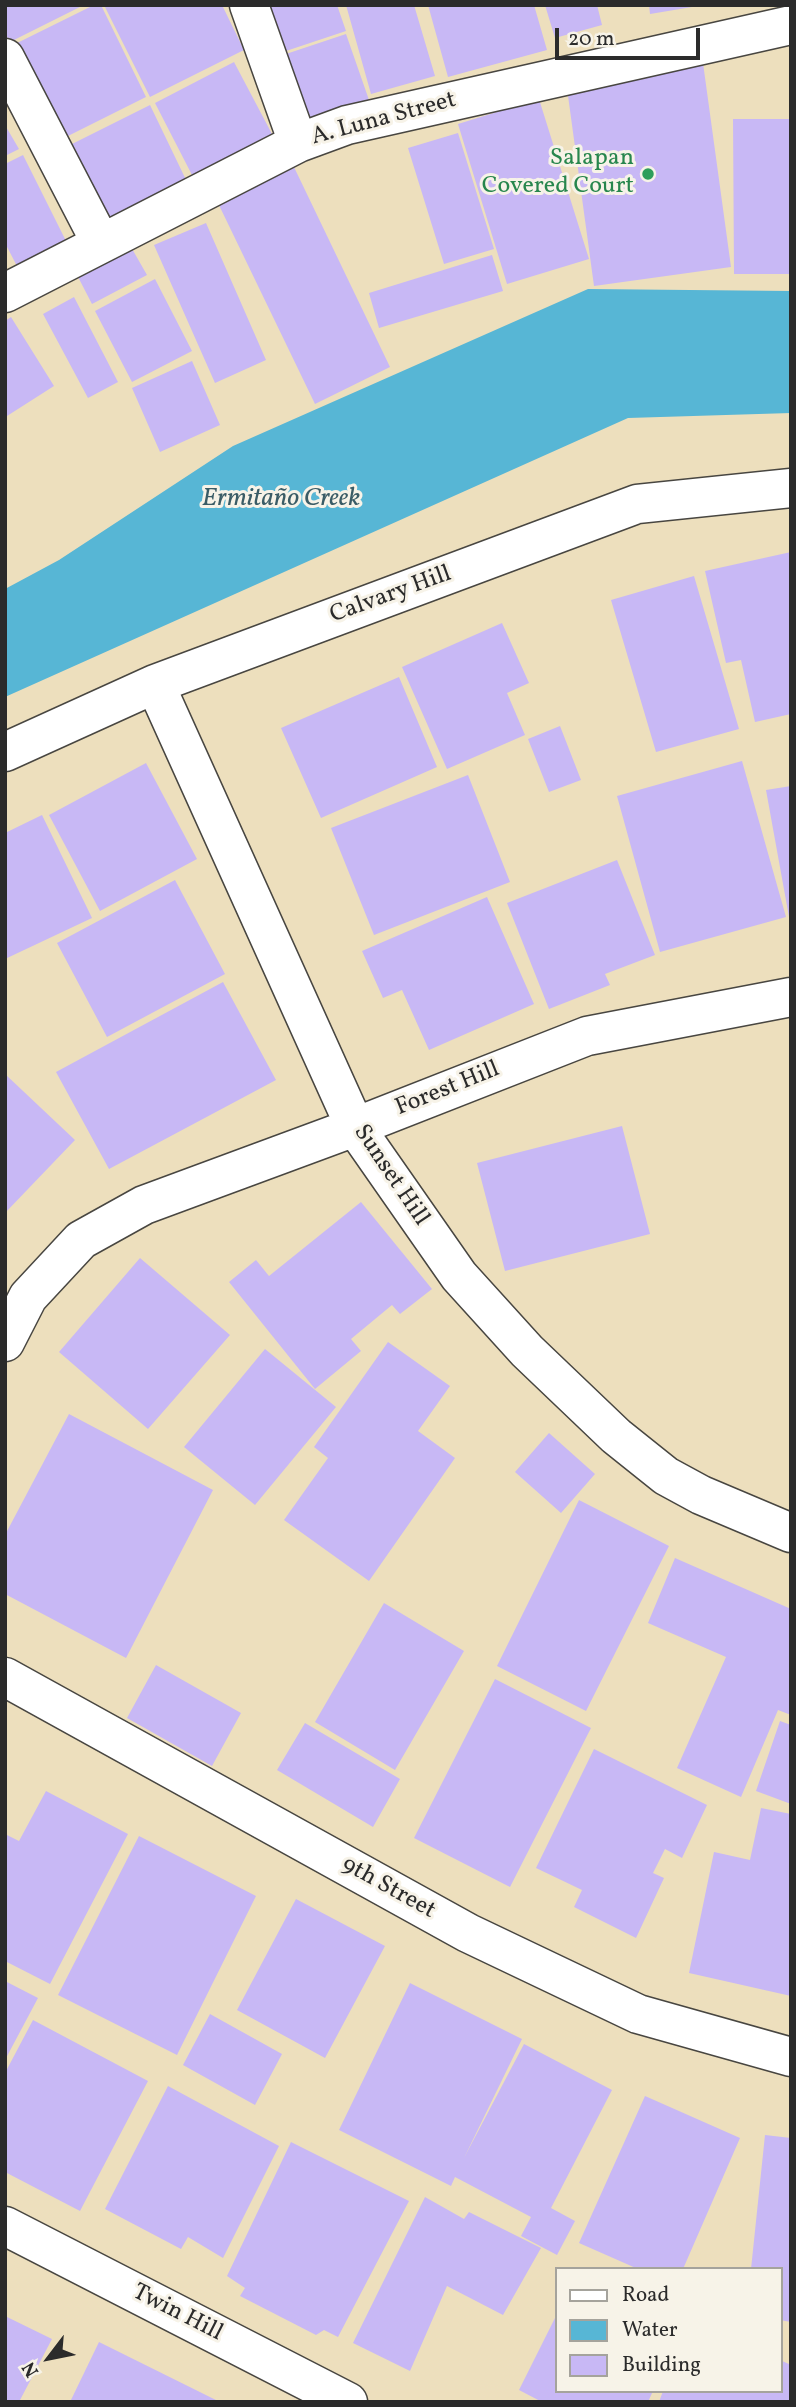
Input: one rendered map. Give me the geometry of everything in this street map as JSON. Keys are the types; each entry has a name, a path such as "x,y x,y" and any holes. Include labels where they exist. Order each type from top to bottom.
{"street":[{"path":"249,5 298,143"},
{"name":"A. Luna Street","path":"5,293 298,143 347,125 786,18"},
{"path":"5,58 101,243"},
{"name":"Calvary Hill","path":"5,752 155,684 637,504 791,488"},
{"name":"Sunset Hill","path":"155,684 355,1127 459,1276 527,1351 616,1436 666,1476 701,1495 791,1533"},
{"name":"Forest Hill","path":"5,1342 28,1297 81,1240 144,1205 355,1127 587,1035 791,997"},
{"name":"9th Street","path":"5,1677 468,1933 638,2014 791,2057"},
{"name":"Twin Hill","path":"5,2226 348,2402"}],"water":[{"name":"Ermitaño Creek","path":"588,289 791,291 791,413 628,418 5,697 5,589 59,560 233,446"}],"building":[{"path":"5,5 84,5 10,42 5,33"},
{"path":"94,5 101,5 146,97 56,142 9,47"},
{"path":"104,5 222,5 244,50 150,97"},
{"path":"264,5 337,5 346,31 280,53"},
{"path":"346,5 414,5 435,76 371,94"},
{"path":"428,5 534,5 547,50 448,77"},
{"path":"545,5 597,5 602,25 555,38"},
{"path":"649,5 692,5 692,7 650,14"},
{"path":"346,34 369,100 306,122 283,55"},
{"path":"234,62 272,134 192,175 155,103"},
{"name":"Salapan Covered Court","path":"703,63 731,267 594,286 566,81"},
{"path":"539,99 589,259 507,284 458,124"},
{"path":"150,105 188,184 95,231 56,152"},
{"path":"733,119 791,119 791,274 734,274"},
{"path":"5,125 19,149 5,156"},
{"path":"458,133 494,249 444,264 408,148"},
{"path":"23,155 67,243 18,268 5,243 5,164"},
{"path":"293,165 390,367 315,404 217,201"},
{"path":"206,223 266,360 215,383 154,245"},
{"path":"131,247 147,275 92,304 77,275"},
{"path":"492,255 503,291 379,328 369,293"},
{"path":"155,279 192,351 132,382 95,311"},
{"path":"74,297 118,382 88,398 43,314"},
{"path":"11,317 54,386 7,416 5,321"},
{"path":"192,361 220,425 160,452 132,388"},
{"path":"791,552 791,714 755,722 741,660 726,663 705,571"},
{"path":"694,576 739,729 656,752 611,600"},
{"path":"502,623 529,683 507,693 525,735 447,769 402,667"},
{"path":"399,677 437,767 321,818 281,728"},
{"path":"560,726 581,780 549,792 528,739"},
{"path":"742,761 786,917 660,952 617,796"},
{"path":"146,763 197,859 100,911 49,815"},
{"path":"468,775 510,882 374,935 331,828"},
{"path":"791,786 791,916 789,917 766,790"},
{"path":"42,815 92,918 5,959 5,833"},
{"path":"617,860 655,955 605,974 610,985 549,1009 507,903"},
{"path":"175,880 225,974 107,1037 57,943"},
{"path":"487,897 534,1004 429,1050 402,990 383,998 362,951"},
{"path":"223,982 276,1080 109,1169 56,1072"},
{"path":"5,1074 75,1140 5,1213"},
{"path":"622,1126 650,1234 505,1271 477,1163"},
{"path":"361,1202 432,1289 400,1314 392,1305 351,1339 361,1351 315,1389 229,1282 256,1260 269,1276"},
{"path":"140,1258 230,1335 148,1429 59,1352"},
{"path":"388,1342 450,1386 418,1431 455,1458 369,1581 284,1520 328,1458 314,1447"},
{"path":"265,1349 336,1407 255,1505 184,1447"},
{"path":"69,1414 213,1490 126,1658 5,1594 5,1535"},
{"path":"549,1433 595,1474 561,1513 515,1472"},
{"path":"579,1500 669,1546 586,1711 497,1666"},
{"path":"675,1558 791,1609 791,1715 778,1710 741,1797 677,1768 726,1657 648,1623"},
{"path":"384,1603 464,1651 395,1770 315,1722"},
{"path":"156,1665 241,1713 212,1766 127,1718"},
{"path":"495,1679 591,1728 510,1887 414,1838"},
{"path":"780,1721 791,1725 791,1804 756,1791"},
{"path":"305,1723 400,1779 373,1827 277,1770"},
{"path":"594,1749 707,1805 682,1858 665,1849 653,1873 664,1878 636,1938 574,1907 582,1890 536,1868"},
{"path":"46,1791 128,1834 50,1984 5,1961 5,1834 19,1841"},
{"path":"761,1808 791,1814 791,1996 689,1973 714,1852 750,1860"},
{"path":"139,1836 256,1896 177,2055 58,1995"},
{"path":"296,1899 385,1946 325,2058 237,2010"},
{"path":"5,1981 38,1998 5,2060"},
{"path":"410,1983 522,2039 464,2158 524,2044 612,2090 551,2208 575,2221 557,2255 521,2236 531,2217 455,2177 451,2186 339,2130"},
{"path":"210,2014 282,2054 255,2105 183,2065"},
{"path":"33,2020 148,2081 80,2211 5,2172 5,2073"},
{"path":"168,2086 279,2146 223,2258 188,2237 181,2249 105,2209"},
{"path":"645,2096 740,2138 684,2267 633,2267 579,2243"},
{"path":"765,2135 791,2138 791,2322 782,2320 782,2267 751,2267"},
{"path":"291,2142 409,2201 338,2337 324,2330 316,2335 240,2296 245,2288 227,2276"},
{"path":"425,2197 464,2219 469,2212 541,2248 503,2315 447,2286 410,2371 353,2343"},
{"path":"5,2316 52,2339 19,2402 5,2402"},
{"path":"554,2320 554,2393 652,2393 648,2402 542,2402 519,2390"},
{"path":"99,2342 220,2402 70,2402"},
{"path":"782,2361 791,2365 791,2402 659,2402 662,2393 782,2393"}],"place":[{"name":"Salapan Covered Court","path":"648,174"}]}
